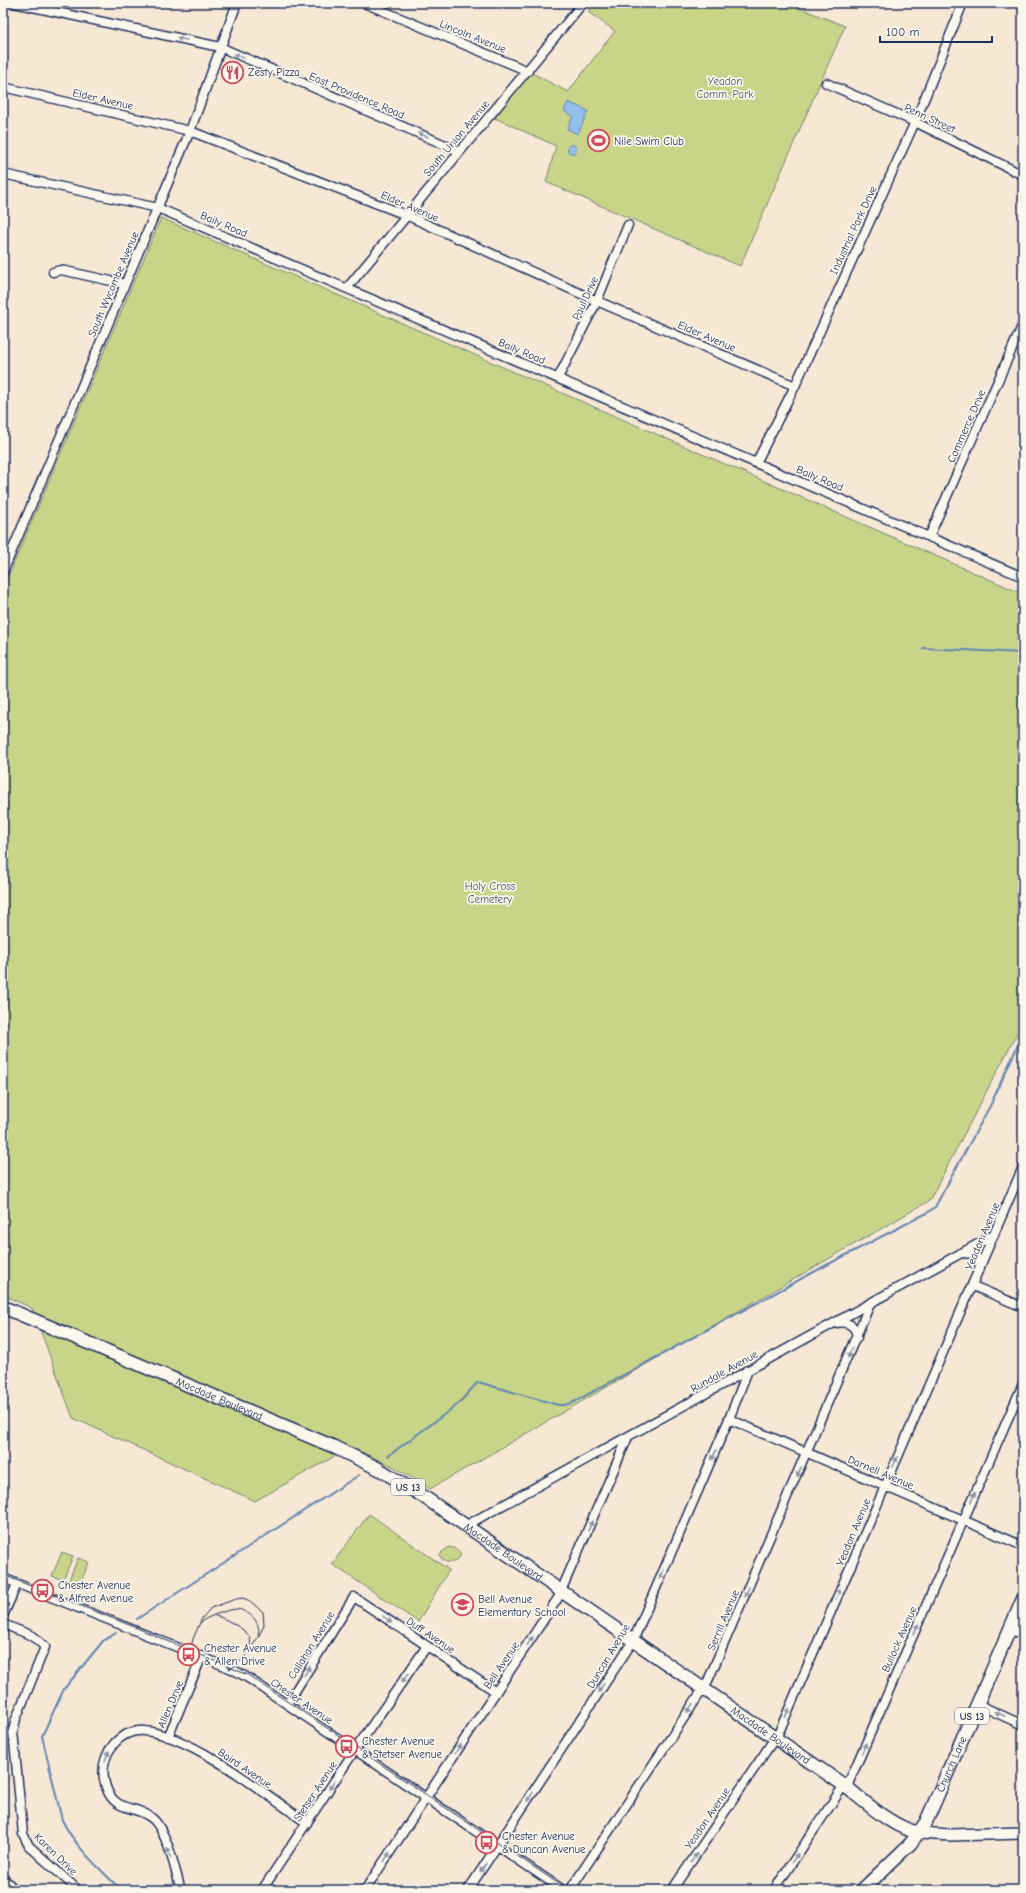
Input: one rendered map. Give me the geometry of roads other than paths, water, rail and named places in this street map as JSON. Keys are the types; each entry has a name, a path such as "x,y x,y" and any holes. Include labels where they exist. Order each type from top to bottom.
{"main road":[{"name":"Macdade Boulevard","path":"3,1307 348,1453 394,1478 844,1786 907,1831 920,1833"},
{"name":"Church Lane","path":"862,1890 920,1833 1023,1598"}],"street":[{"name":"East Providence Road","path":"14,3 220,47 459,151"},
{"name":"South Wycombe Avenue","path":"3,572 190,131 237,3"},
{"name":"Lincoln Avenue","path":"364,3 528,71"},
{"name":"Industrial Park Drive","path":"756,462 795,386 915,122 963,3"},
{"name":"South Union Avenue","path":"347,288 459,151 528,71 578,4"},
{"name":"Penn Street","path":"826,83 915,122 1023,175"},
{"name":"Elder Avenue","path":"3,87 190,131 406,215 597,301 795,386"},
{"name":"Baily Road","path":"3,174 158,208 1023,577"},
{"name":"Paul Drive","path":"558,378 597,301 628,225"},
{"path":"53,272 60,270 125,284"},
{"name":"Commerce Drive","path":"929,537 1023,324"},
{"name":"Yeadon Avenue","path":"672,1890 778,1732 973,1286 1023,1167"},
{"name":"Rundale Avenue","path":"465,1526 994,1235"},
{"path":"961,1253 971,1253 976,1256 980,1264 979,1271"},
{"path":"973,1286 1023,1307"},
{"name":"Serrill Avenue","path":"570,1890 703,1689 807,1453 870,1304"},
{"path":"835,1323 844,1322 851,1325 856,1331 856,1337"},
{"name":"Duncan Avenue","path":"468,1890 632,1641 729,1419 748,1370"},
{"name":"Bullock Avenue","path":"774,1890 844,1786 849,1782 1023,1384"},
{"name":"Darnell Avenue","path":"729,1419 1023,1546"},
{"name":"Bell Avenue","path":"365,1890 561,1592 628,1437"},
{"name":"Chester Avenue","path":"3,1578 202,1656 248,1678 563,1890"},
{"path":"3,1616 17,1584"},
{"name":"Duff Avenue","path":"354,1597 496,1692"},
{"name":"Callahan Avenue","path":"287,1704 354,1597"},
{"name":"Karen Drive","path":"3,1624 33,1636 45,1647 12,1731 23,1834 29,1846 78,1890"},
{"path":"1010,1629 1023,1635"},
{"name":"Stetser Avenue","path":"262,1890 355,1750 427,1646"},
{"name":"Allen Drive","path":"181,1890 166,1842 154,1821 148,1815 119,1805 109,1795 104,1778 104,1758 116,1741 137,1731 168,1737 202,1656"},
{"path":"977,1704 1023,1725"},
{"name":"Baird Avenue","path":"168,1737 219,1763 307,1823"},
{"name":"Macdade Boulevard","path":"920,1833 950,1835 1023,1833"},
{"path":"3,1878 15,1890"}],"water":[{"path":"568,102 588,111 578,134 567,129 573,116 564,111"},
{"path":"572,144 577,149 572,154 567,149"}],"waterway":[{"path":"923,648 1023,653"},
{"path":"388,1456 457,1405 478,1382 558,1405 572,1403 823,1267 927,1213 935,1207 990,1106 1023,1034"},
{"path":"137,1619 359,1475"},
{"path":"116,1633 103,1641 64,1689 42,1736 62,1820 81,1849 121,1890"}],"tram line":[{"path":"3,1575 137,1628 248,1675 568,1890"},
{"path":"195,1655 191,1647 202,1618 211,1608 243,1598 250,1601 263,1612 264,1625 259,1636 244,1657 239,1663 229,1669"},
{"path":"200,1623 207,1618 229,1610 242,1610 254,1618 257,1622 259,1631 258,1635"},
{"path":"215,1616 228,1620 247,1633 250,1641 249,1649"}],"place":[{"name":"Zesty Pizza","path":"232,72"},
{"name":"Nile Swim Club","path":"599,141"},
{"name":"Chester Avenue & Alfred Avenue","path":"42,1591"},
{"name":"Bell Avenue Elementary School","path":"462,1605"},
{"name":"Chester Avenue & Allen Drive","path":"189,1654"},
{"name":"Chester Avenue & Stetser Avenue","path":"346,1747"},
{"name":"Chester Avenue & Duncan Avenue","path":"487,1842"}],"park label":[{"name":"Yeadon Comm. Park","path":"725,87"},
{"name":"Holy Cross Cemetery","path":"490,892"}]}
